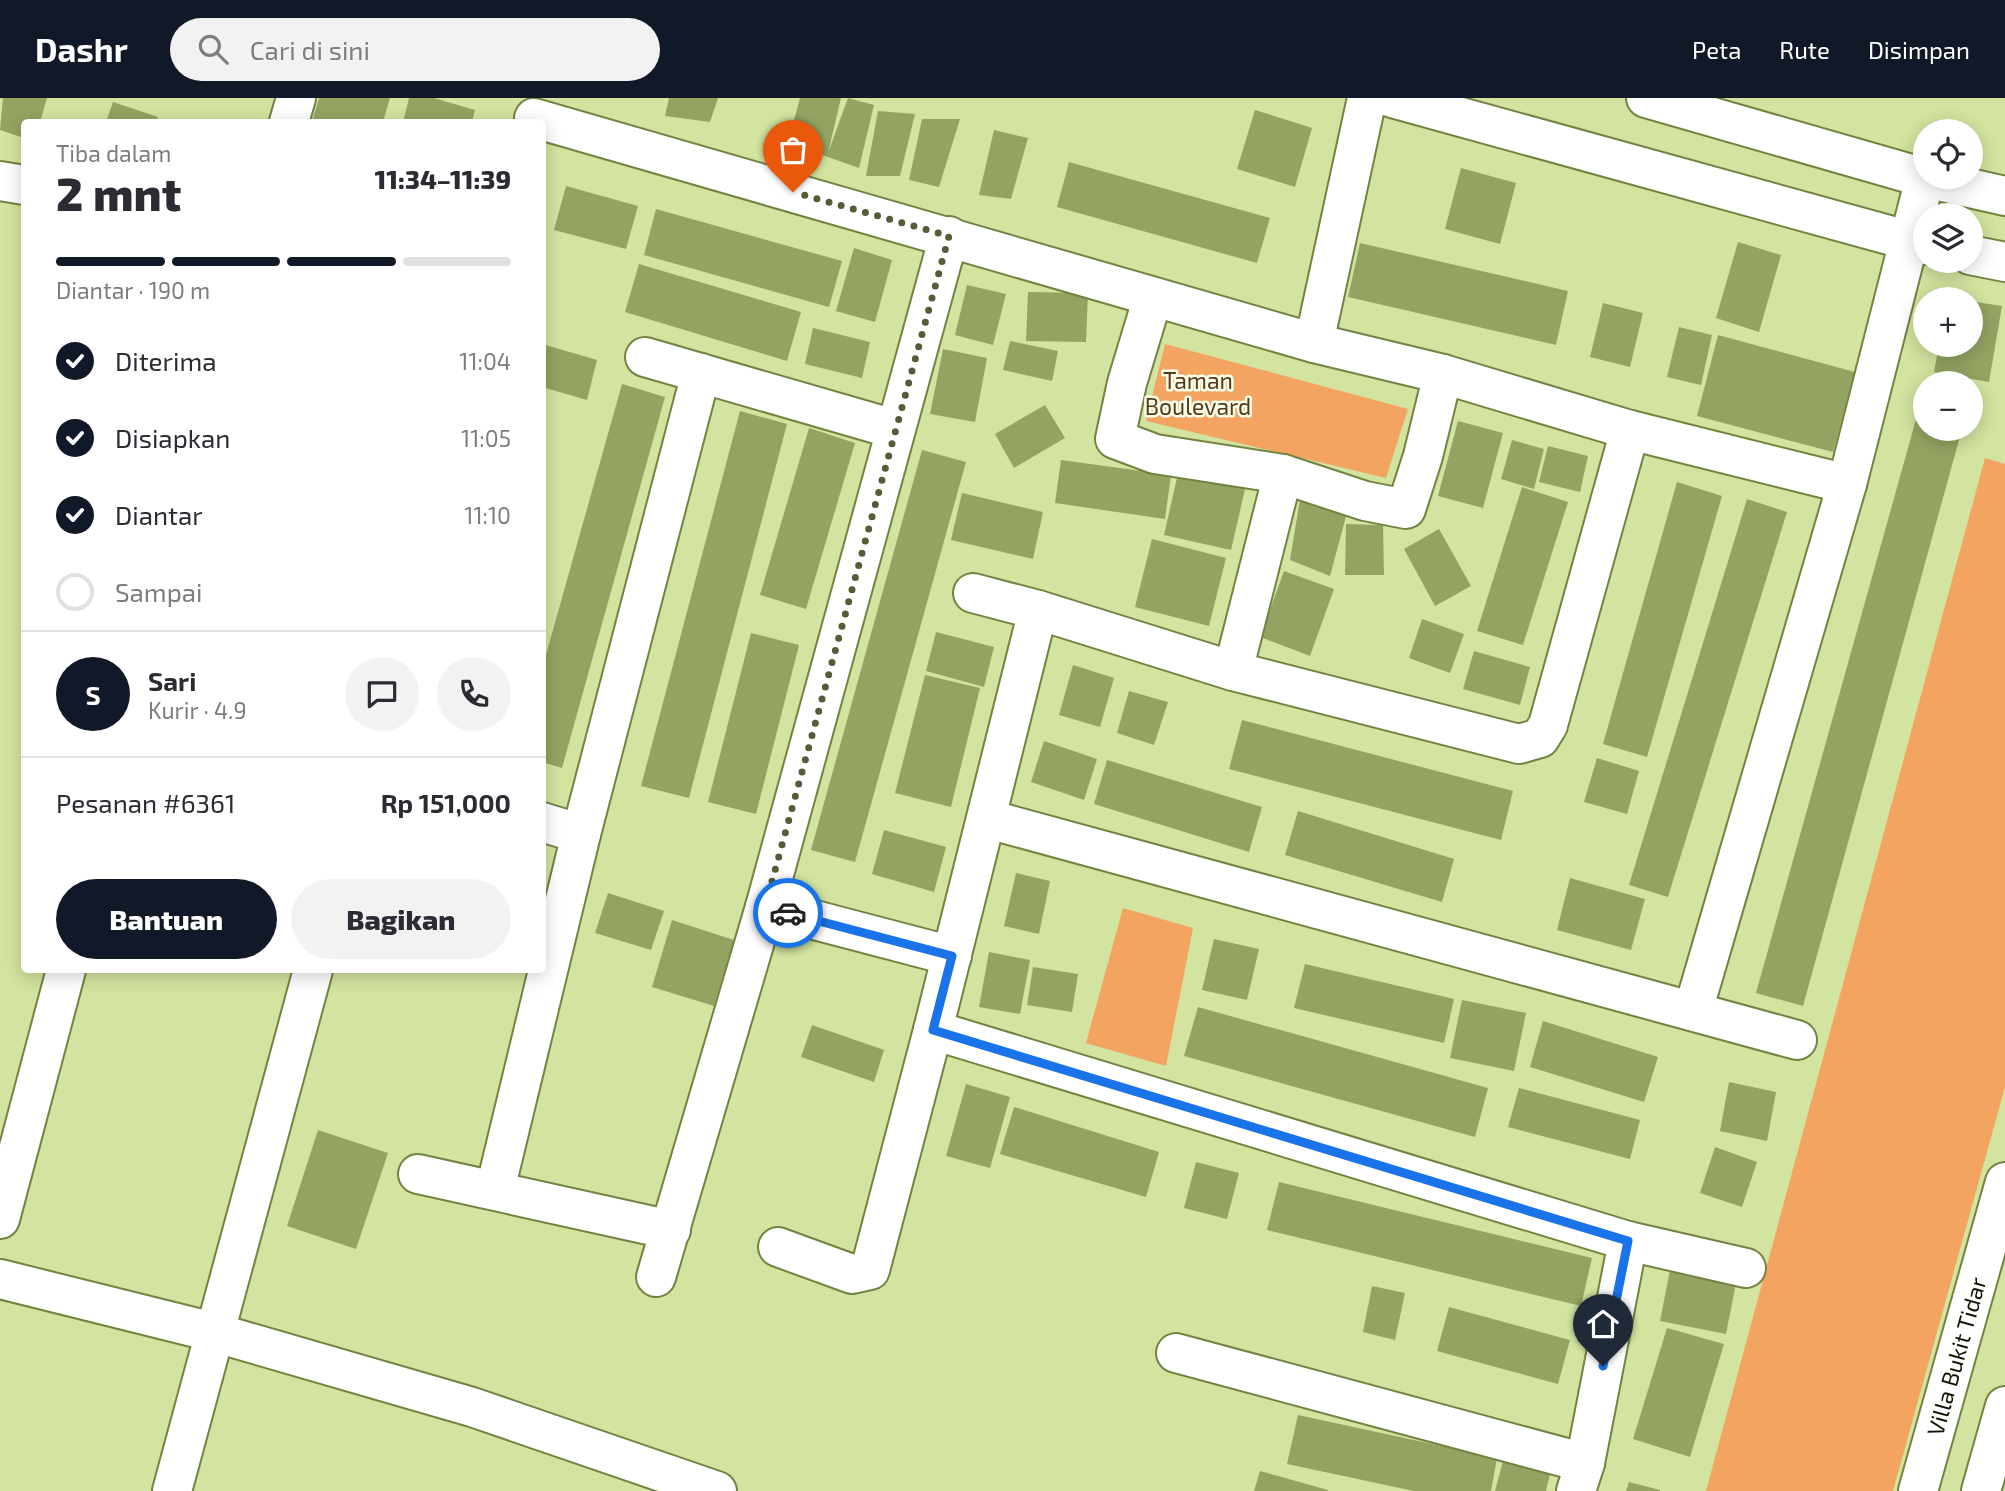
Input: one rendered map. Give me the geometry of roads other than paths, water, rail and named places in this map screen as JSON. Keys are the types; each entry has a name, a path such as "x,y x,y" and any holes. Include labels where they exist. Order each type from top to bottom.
{"street":[{"path":"290,119 296,98"},
{"path":"1314,343 1367,98"},
{"path":"1392,98 1913,242"},
{"path":"1646,98 1913,175"},
{"path":"536,113 1314,343 1443,374 1630,430 1847,484"},
{"path":"0,181 21,184"},
{"path":"1974,189 2005,196"},
{"path":"656,1277 765,907 949,236"},
{"path":"1693,1011 1913,253"},
{"path":"1983,258 2005,262"},
{"path":"1153,297 1127,383 1115,439 1155,454 1283,474 1365,501 1406,509 1423,456 1443,374"},
{"path":"645,357 894,429"},
{"path":"495,1190 582,834 701,373"},
{"path":"973,593 1038,610 1233,671 1518,744 1539,738 1548,725 1630,430"},
{"path":"1233,671 1283,474"},
{"path":"778,1247 852,1274 870,1270 988,819 1038,610"},
{"path":"988,819 1797,1040"},
{"path":"546,823 582,834"},
{"path":"765,907 952,956"},
{"path":"2,1200 65,973"},
{"path":"172,1491 312,973"},
{"path":"933,1030 1628,1241 1746,1268"},
{"path":"418,1174 671,1230"},
{"name":"Villa Bukit Tidar","path":"1918,1491 2005,1182"},
{"path":"1176,1353 1580,1477 1628,1241"},
{"path":"0,1279 214,1332 472,1407 717,1491"},
{"path":"1981,1491 2005,1406"}],"park label":[{"name":"Taman Boulevard","path":"1198,393"}]}
